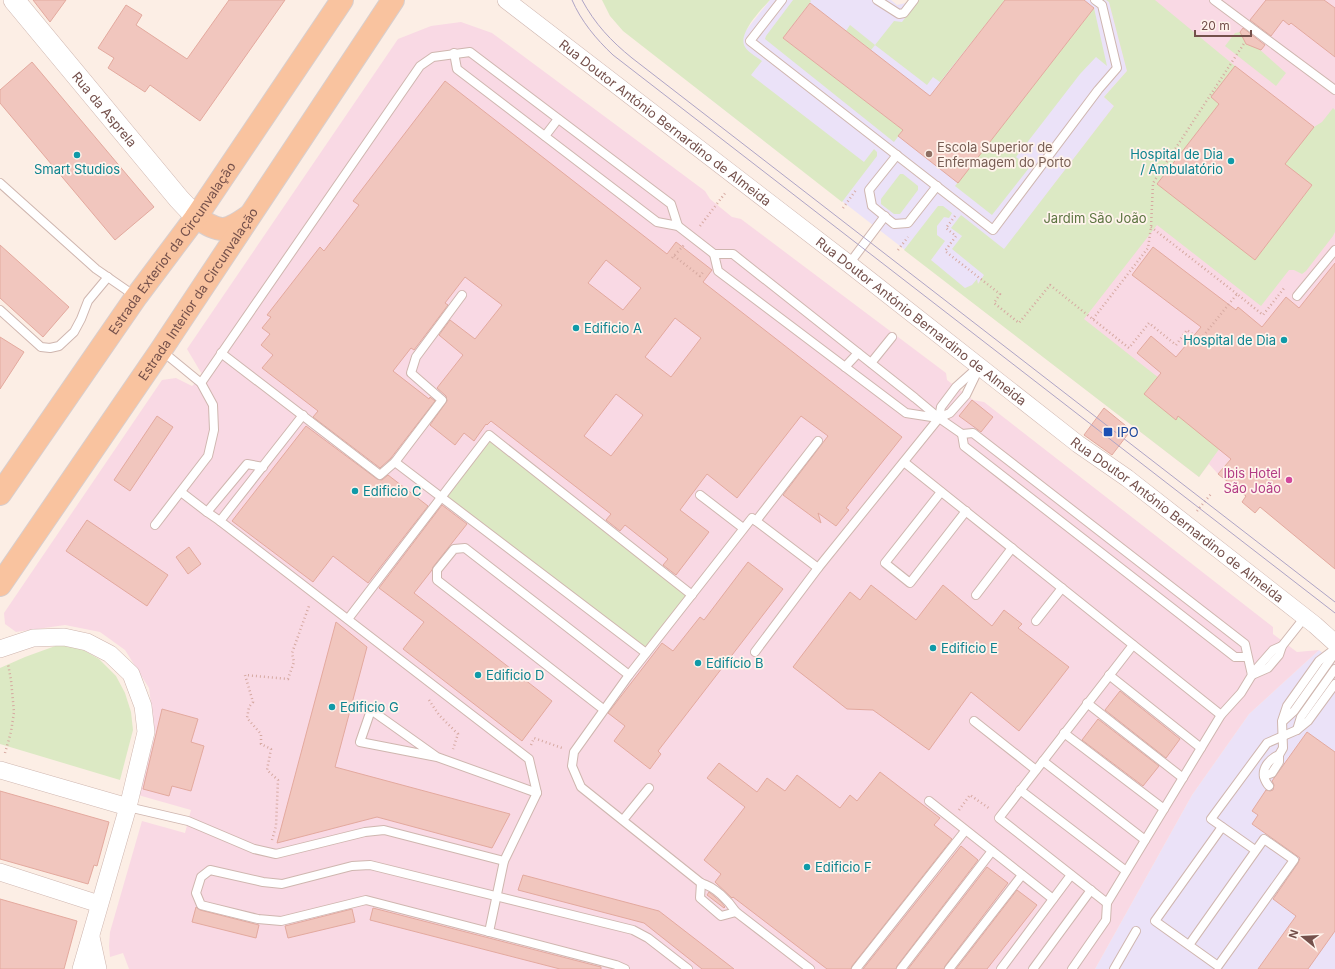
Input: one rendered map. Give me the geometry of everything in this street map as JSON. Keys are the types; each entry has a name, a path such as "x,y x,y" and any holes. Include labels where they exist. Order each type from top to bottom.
{"main road":[{"name":"Estrada Exterior da Circunvalação","path":"0,494 136,297 191,224 342,0"},
{"name":"Estrada Interior da Circunvalação","path":"0,585 162,350 392,0"},
{"path":"191,224 208,226 220,230 232,228 252,214"},
{"path":"191,224 207,234 212,243 217,265"}],"street":[{"name":"Rua da Asprela","path":"14,0 179,200 191,224"},
{"name":"Rua Doutor António Bernardino de Almeida","path":"506,0 849,264 1078,444 1127,478 1335,642"},
{"path":"3,654 33,638 64,637 87,642 110,654 131,674 143,706 146,732 128,807 81,969"},
{"path":"0,770 128,807"},
{"path":"0,872 99,904"},
{"path":"91,935 98,969"}],"lane":[{"path":"782,0 750,41 993,230 1098,90 1117,68 1102,5 1095,0"},
{"path":"877,0 899,14 904,13 914,0"},
{"path":"1214,0 1335,90"},
{"path":"201,383 420,66 433,56 470,52 671,204 678,226"},
{"path":"454,53 457,69 657,222 678,226 714,254 733,254 939,418 962,434 973,433 1245,644 1252,675"},
{"path":"545,136 558,119"},
{"path":"897,155 869,190 872,206 894,224 908,222 937,186"},
{"path":"0,182 96,269 136,297"},
{"path":"849,264 885,216"},
{"path":"1297,296 1335,250"},
{"path":"714,254 718,271 906,413 939,418 950,413 966,395 980,366"},
{"path":"0,310 41,347 50,348 59,346 74,332 82,319 88,301 108,277"},
{"path":"222,353 380,475 395,462 442,400 410,373 416,357 462,295"},
{"path":"871,363 892,337"},
{"path":"155,526 208,456 214,430 213,405 201,383 162,350"},
{"path":"845,367 858,353"},
{"path":"755,652 818,568 939,418 942,406 956,387 980,366"},
{"path":"220,521 303,415"},
{"path":"962,434 964,446 1235,657 1247,657"},
{"path":"348,618 488,435 692,595"},
{"path":"756,521 818,441"},
{"path":"395,462 646,653"},
{"path":"904,462 1221,715"},
{"path":"207,512 247,464 263,467"},
{"path":"181,492 348,618 529,759 537,792 504,861 489,932"},
{"path":"941,492 885,563 910,583 966,511"},
{"path":"700,495 744,528"},
{"path":"810,969 736,912 732,905 709,885 701,883 581,788 572,766 574,752 603,709 752,518 818,568"},
{"path":"603,709 438,580 437,570 454,549 465,548 629,675"},
{"path":"976,595 1012,548"},
{"path":"1123,569 1133,557"},
{"path":"1036,621 1062,588"},
{"path":"1072,969 1106,920 1107,903 1221,715 1241,693 1252,675 1268,668 1279,655 1282,646 1305,617"},
{"path":"1107,903 999,818 1133,645"},
{"path":"1269,786 1264,776 1272,773 1279,762 1279,755 1283,748 1282,721 1287,706 1319,661 1335,650"},
{"path":"1282,721 1294,712 1335,653"},
{"path":"1297,730 1301,717 1335,669"},
{"path":"1109,675 1201,748"},
{"path":"1256,850 1211,819 1266,743 1297,730 1308,721 1332,694 1335,684"},
{"path":"1087,703 1183,778"},
{"path":"437,757 371,710 360,742 437,757 537,792"},
{"path":"974,721 1036,770"},
{"path":"1064,733 1164,808"},
{"path":"1043,761 1145,840"},
{"path":"623,820 649,788"},
{"path":"1020,790 1126,871"},
{"path":"929,801 965,831 1053,899"},
{"path":"128,807 188,821 254,849 276,854 365,832 384,830 504,861"},
{"path":"1189,945 1264,838 1294,860 1218,966 1189,945 1156,921 1222,827"},
{"path":"856,969 965,831"},
{"path":"901,969 992,851"},
{"path":"626,969 616,965 366,900 281,921 258,919 201,905 196,893 201,877 210,870 263,882 282,884 352,866 370,864 633,930 648,938 688,969"},
{"path":"949,969 1022,875"},
{"path":"1001,969 1071,875"},
{"path":"701,883 700,898 721,916 736,912"},
{"path":"1033,969 1091,890"},
{"path":"1114,969 1136,931"}],"path":[{"path":"1093,319 1148,248 1152,227 1153,183 1245,42"},
{"path":"706,268 700,276 674,257 692,237 738,178"},
{"path":"963,206 946,228 956,236 945,250 1000,294 994,303 1019,323 1050,285 1130,348 1149,323 1176,345 1187,330 1200,340 1237,294"},
{"path":"1152,227 1263,315 1291,280 1303,289"},
{"path":"268,852 276,826 278,780 267,770 271,749 261,744 260,734 247,718 248,707 253,702 245,674 288,679 294,662 292,653 314,593"},
{"path":"3,654 9,666 14,712 11,732 5,750"},
{"path":"426,695 439,715 458,734 449,761"},
{"path":"525,756 534,738 574,752"},
{"path":"961,806 970,795 989,809 994,803"}],"shaded area":[{"name":"Escola Superior de Enfermagem do Porto","path":"770,0 891,0 897,5 906,3 909,0 1106,0 1109,2 1127,71 1104,97 1115,106 967,298 699,90"},
{"path":"1106,0 1335,0 1335,330 1218,474 1209,464 1199,477 967,298 1114,106 1104,97 1127,71 1109,2"},
{"path":"461,22 492,33 705,191 710,199 732,217 741,219 946,373 947,380 973,400 984,402 1273,627 1273,634 1297,652 1319,650 1249,714 1192,795 1095,969 129,969 123,953 110,957 110,932 142,821 185,833 191,810 138,795 155,735 149,688 125,650 100,632 65,625 16,632 5,624 4,613 162,380 176,378 192,386 203,376 187,349 398,39 431,26"},
{"path":"1319,650 1335,664 1335,969 1095,969 1192,795 1249,714"}],"green space":[{"path":"602,0 770,0 751,22 744,36 743,42 745,47 762,61 751,75 864,162 874,149 877,152 877,156 842,202 623,31 610,16"},
{"path":"793,0 811,1 783,38 903,130 894,142 765,39"},
{"path":"919,0 1005,0 940,82 933,77 927,85 875,45 894,21 902,22"},
{"name":"Jardim São João","path":"1106,0 1155,0 1235,66 1211,97 1219,104 1157,184 1255,259 1312,185 1285,164 1314,127 1322,122 1333,108 1335,110 1335,232 1306,271 1302,274 1294,270 1289,270 1261,306 1157,225 1084,319 1230,434 1199,477 904,250 938,206 943,206 952,213 949,218 944,217 937,226 937,235 945,241 931,260 965,288 972,285 977,279 978,284 984,275 952,249 962,236 951,228 961,215 1004,249 1114,106 1104,97 1127,71 1109,2"},
{"path":"1094,8 1107,66 1096,57 1080,74 1016,157 1029,168 992,215 955,186"},
{"path":"850,25 875,45 871,50 846,31"},
{"path":"1240,32 1286,73 1276,86 1225,46 1235,33"},
{"path":"900,174 903,174 918,186 918,190 900,214 894,214 881,204 881,199"},
{"path":"489,435 692,595 646,653 441,497"},
{"path":"58,645 78,647 99,659 116,676 125,693 131,712 133,730 120,780 0,744 0,668"}],"building":[{"path":"33,0 66,0 50,22"},
{"path":"229,0 285,0 200,121 150,85 145,92 108,68 114,58 98,48 126,5 142,15 136,25 187,59"},
{"path":"1005,0 1084,0 1094,8 958,183 898,136 903,130 783,38 810,3 930,96"},
{"path":"1266,0 1324,0 1335,8 1335,57 1291,23 1289,25 1283,20 1271,36 1250,20"},
{"path":"1243,28 1265,45 1261,50 1246,44 1240,32"},
{"name":"Smart Studios","path":"32,62 154,207 115,240 0,103 0,90"},
{"name":"Hospital de Dia / Ambulatório","path":"1235,66 1314,127 1285,164 1312,185 1255,260 1157,184 1219,104 1211,97"},
{"name":"Edificio A","path":"445,81 667,254 676,242 712,270 703,282 902,437 846,508 849,510 836,526 818,513 821,523 783,495 828,436 801,416 737,498 707,474 680,510 709,532 676,575 663,565 668,559 625,525 620,531 606,520 611,514 491,421 487,425 486,424 474,441 464,433 455,445 430,425 447,401 446,396 437,388 463,355 439,335 450,320 475,339 502,305 465,277 445,303 448,305 414,350 411,348 393,371 429,399 430,397 435,401 391,458 380,468 313,417 318,411 262,368 273,355 261,345 270,334 262,328 271,317 267,315 320,247 324,251 359,205 353,201","holes":["606,260 641,288 623,310 588,283","675,318 701,338 671,377 645,357","616,394 643,415 611,456 584,436"]},
{"path":"0,245 69,307 43,337 0,298"},
{"path":"1153,247 1236,310 1238,307 1262,327 1286,297 1299,308 1335,263 1335,569 1260,507 1255,513 1242,502 1246,496 1218,474 1231,459 1178,416 1176,420 1144,394 1161,373 1137,353 1151,336 1176,357 1201,327 1132,275"},
{"path":"0,337 24,352 0,389"},
{"path":"972,400 993,417 981,432 959,416"},
{"path":"1104,408 1131,430 1112,455 1084,435"},
{"path":"157,416 173,427 130,491 114,480"},
{"path":"306,426 377,479 382,480 388,475 428,506 368,583 333,556 313,582 232,521"},
{"name":"Edificio D","path":"442,505 467,524 414,593 552,701 522,741 403,649 424,622 379,588"},
{"path":"87,520 168,575 147,606 66,551"},
{"path":"189,547 201,564 188,574 176,557"},
{"name":"Edifício B","path":"748,562 783,589 658,751 661,754 650,769 614,741 625,726 608,713 662,643 673,651 700,617 704,620"},
{"name":"Edificio E","path":"871,585 916,620 943,585 992,626 1004,610 1022,624 1018,628 1069,667 1019,731 971,692 929,750 873,710 847,709 793,667 850,592 860,600"},
{"name":"Edificio G","path":"336,622 367,647 335,767 510,814 492,848 377,817 277,843"},
{"path":"1120,691 1180,739 1166,758 1105,710"},
{"path":"162,709 198,719 191,742 204,746 191,791 172,786 169,796 143,789"},
{"path":"1098,719 1159,766 1143,786 1082,740"},
{"path":"1307,732 1335,752 1335,931 1308,969 1258,969 1296,916 1273,899 1300,858 1252,824 1258,815 1252,811 1266,790 1273,790 1274,785 1272,781"},
{"name":"Edificio F","path":"719,763 757,792 767,778 785,791 797,775 840,808 850,795 857,801 880,772 940,818 934,825 952,839 851,969 827,969 733,897 732,898 715,882 721,874 704,860 745,807 707,778"},
{"path":"0,791 109,822 97,866 94,865 88,884 0,859"},
{"path":"961,846 978,860 896,969 863,969"},
{"path":"987,867 1008,883 944,969 908,969"},
{"path":"523,875 659,911 734,969 702,969 644,923 518,890"},
{"path":"1017,890 1037,905 987,969 956,969"},
{"path":"709,892 721,902 725,907 724,908 707,895"},
{"path":"0,899 77,921 64,969 0,969"},
{"path":"196,907 200,910 259,925 256,938 192,922"},
{"path":"373,908 601,967 601,969 560,969 370,920"},
{"path":"352,909 355,922 288,938 285,926"}],"tram line":[{"path":"572,0 590,29 613,55 1335,613"},
{"path":"582,0 592,17 604,32 632,58 1335,602"}],"place":[{"name":"Escola Superior de Enfermagem do Porto","path":"929,154"},
{"name":"Smart Studios","path":"77,155"},
{"name":"Hospital de Dia / Ambulatório","path":"1231,161"},
{"name":"Edificio A","path":"576,328"},
{"name":"Hospital de Dia","path":"1284,340"},
{"name":"IPO","path":"1108,432"},
{"name":"Ibis Hotel São João","path":"1289,480"},
{"name":"Edificio C","path":"355,491"},
{"name":"Edificio E","path":"933,648"},
{"name":"Edifício B","path":"698,663"},
{"name":"Edificio D","path":"478,675"},
{"name":"Edificio G","path":"332,707"},
{"name":"Edificio F","path":"807,867"}]}
